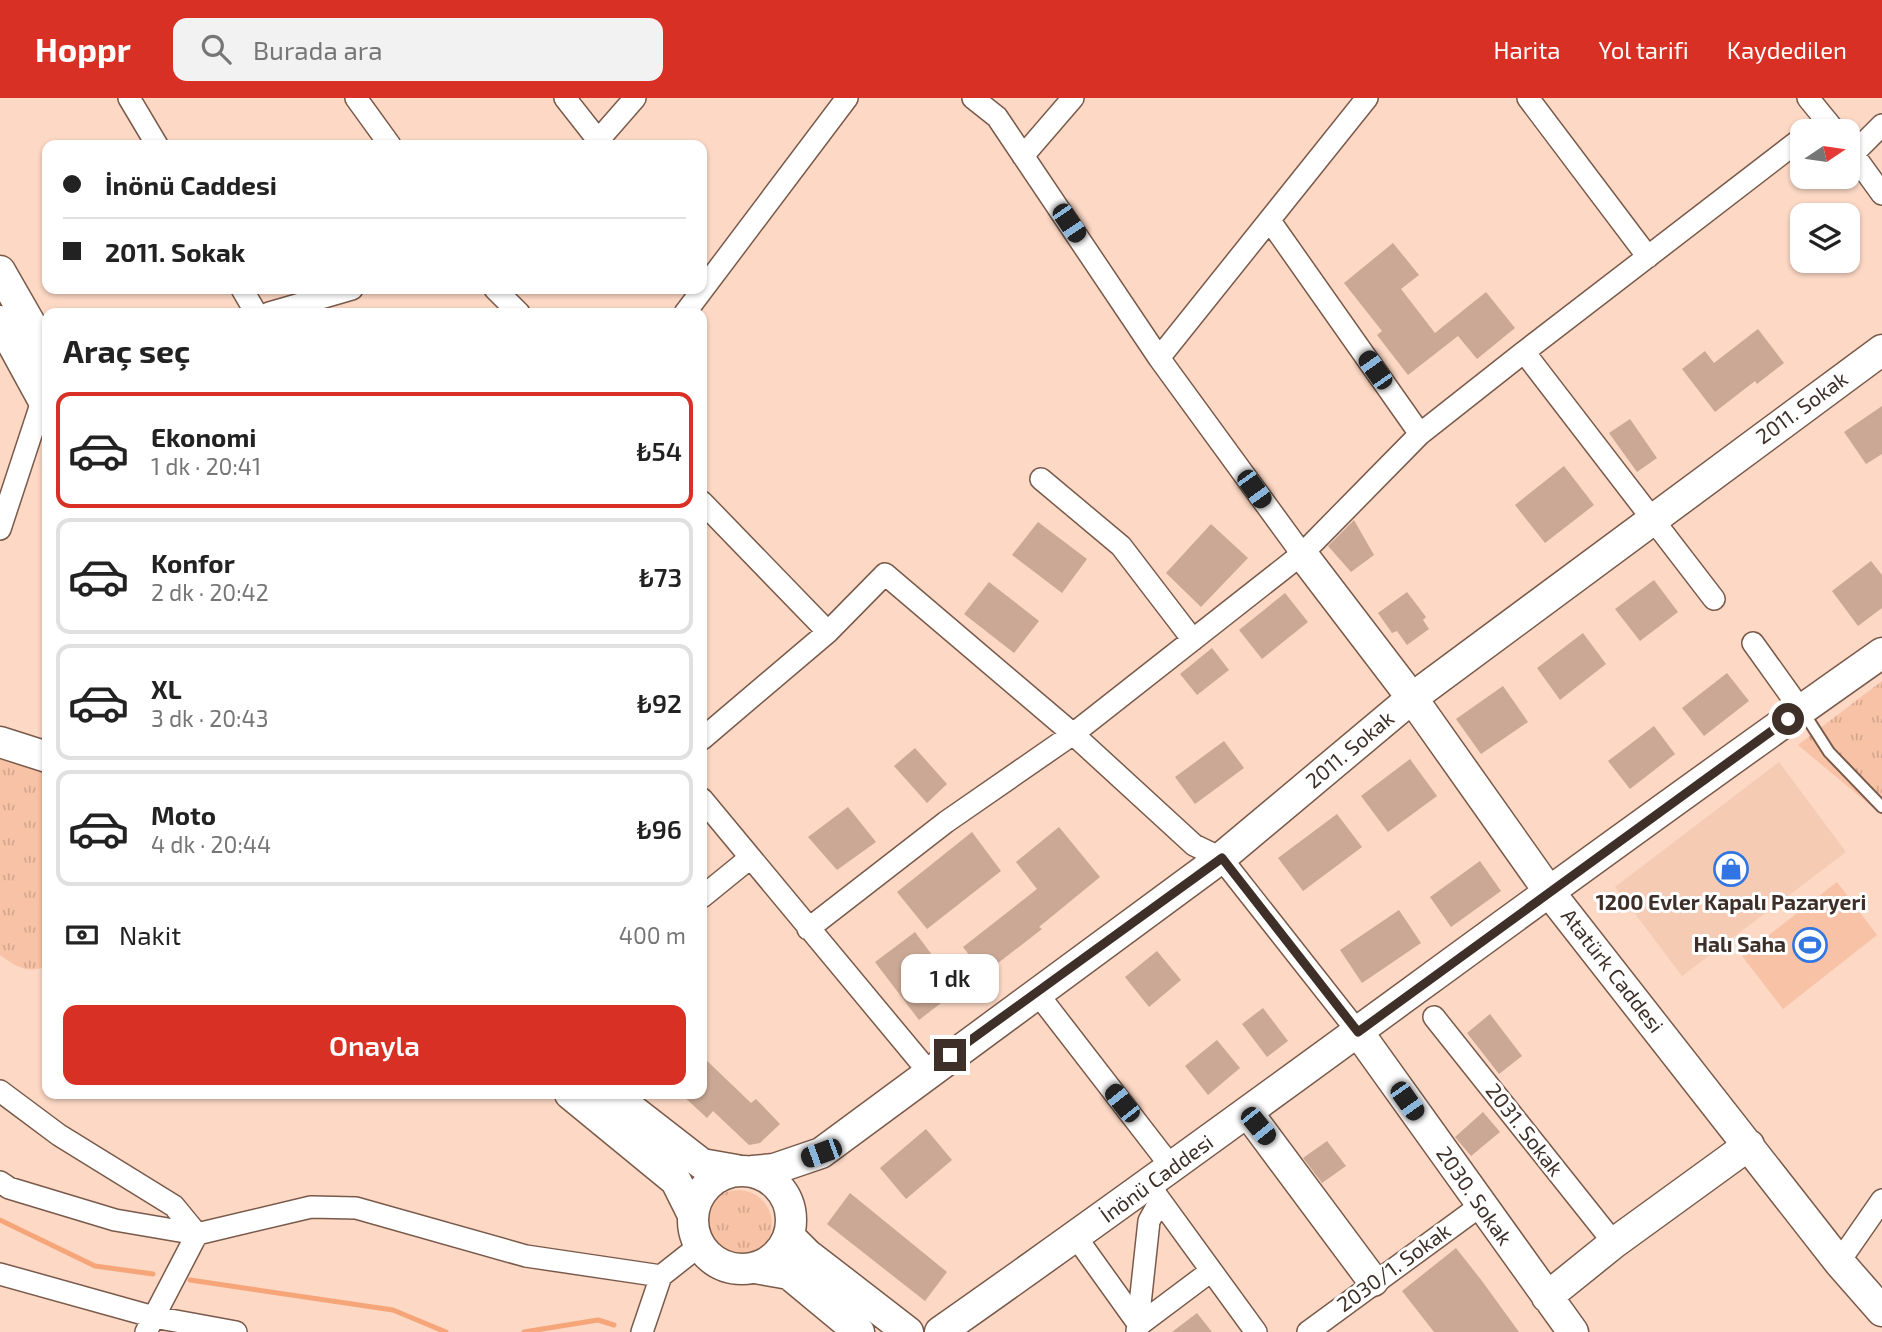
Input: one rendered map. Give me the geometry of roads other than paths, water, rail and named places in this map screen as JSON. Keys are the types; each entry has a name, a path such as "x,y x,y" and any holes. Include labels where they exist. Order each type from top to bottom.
{"street":[{"path":"129,98 154,140"},
{"path":"356,98 386,140"},
{"path":"565,98 594,140"},
{"path":"599,140 635,98"},
{"path":"707,284 847,98"},
{"path":"973,98 997,117 1159,358 1302,554"},
{"path":"1023,156 1073,98"},
{"path":"1159,358 1367,98"},
{"path":"1528,98 1648,257"},
{"path":"1808,98 1820,119"},
{"path":"1860,143 1882,125"},
{"path":"808,929 946,822 1073,734 1302,554 1420,434 1790,147"},
{"path":"1860,163 1882,194"},
{"path":"1270,221 1420,434"},
{"path":"0,271 42,344"},
{"path":"286,308 335,294"},
{"path":"500,294 514,308"},
{"path":"689,308 699,294"},
{"path":"2,328 42,393"},
{"name":"2011. Sokak","path":"821,1153 928,1071 1222,858 1412,698 1882,350"},
{"path":"1524,352 1714,599"},
{"path":"0,529 42,407"},
{"path":"1041,479 1121,546 1193,640"},
{"path":"707,507 828,632"},
{"name":"Atatürk Caddesi","path":"1302,554 1412,698 1550,892 1839,1262 1882,1311"},
{"path":"707,735 828,632 885,574 1073,734 1194,845 1222,858 1358,1032"},
{"path":"1753,643 1801,710"},
{"name":"İnönü Caddesi","path":"940,1332 1076,1237 1161,1185 1248,1113 1882,653"},
{"path":"0,742 42,755"},
{"path":"707,805 928,1071"},
{"path":"707,893 750,858"},
{"path":"1037,993 1161,1185 1211,1270 1256,1332"},
{"name":"2031. Sokak","path":"1434,1017 1614,1243"},
{"name":"2030. Sokak","path":"1358,1032 1480,1206 1573,1332"},
{"path":"0,1091 59,1135 174,1206 197,1234"},
{"path":"576,1099 676,1181 692,1213"},
{"path":"618,1099 702,1164 768,1178 780,1189 789,1203 790,1228 807,1254 908,1332"},
{"path":"1248,1113 1373,1281"},
{"path":"1547,1297 1614,1243 1749,1145"},
{"path":"821,1153 774,1169 721,1175 707,1184 697,1198 692,1213 693,1230 699,1246 709,1258 723,1266 739,1270 755,1268 789,1273 859,1332"},
{"path":"755,1268 776,1256 790,1228 796,1192 821,1153"},
{"path":"0,1182 9,1188 115,1220 197,1234 311,1207 356,1208 526,1256 661,1276"},
{"path":"1138,1329 1149,1221 1161,1185"},
{"path":"1839,1262 1882,1200"},
{"name":"2030/1. Sokak","path":"1308,1332 1373,1281 1480,1206"},
{"path":"150,1325 197,1234"},
{"path":"1076,1237 1138,1329"},
{"path":"642,1332 661,1276 699,1246"},
{"path":"1138,1329 1211,1270"},
{"path":"0,1274 150,1325 236,1332"}],"lane":[{"path":"1801,710 1829,752 1882,807"}],"waterway":[{"path":"0,1220 95,1266 153,1274"},
{"path":"190,1280 393,1310 446,1332"},
{"path":"524,1332 598,1320 614,1325"}],"place":[{"name":"1200 Evler Kapalı Pazaryeri","path":"1731,869"},
{"name":"Halı Saha","path":"1810,945"}]}
